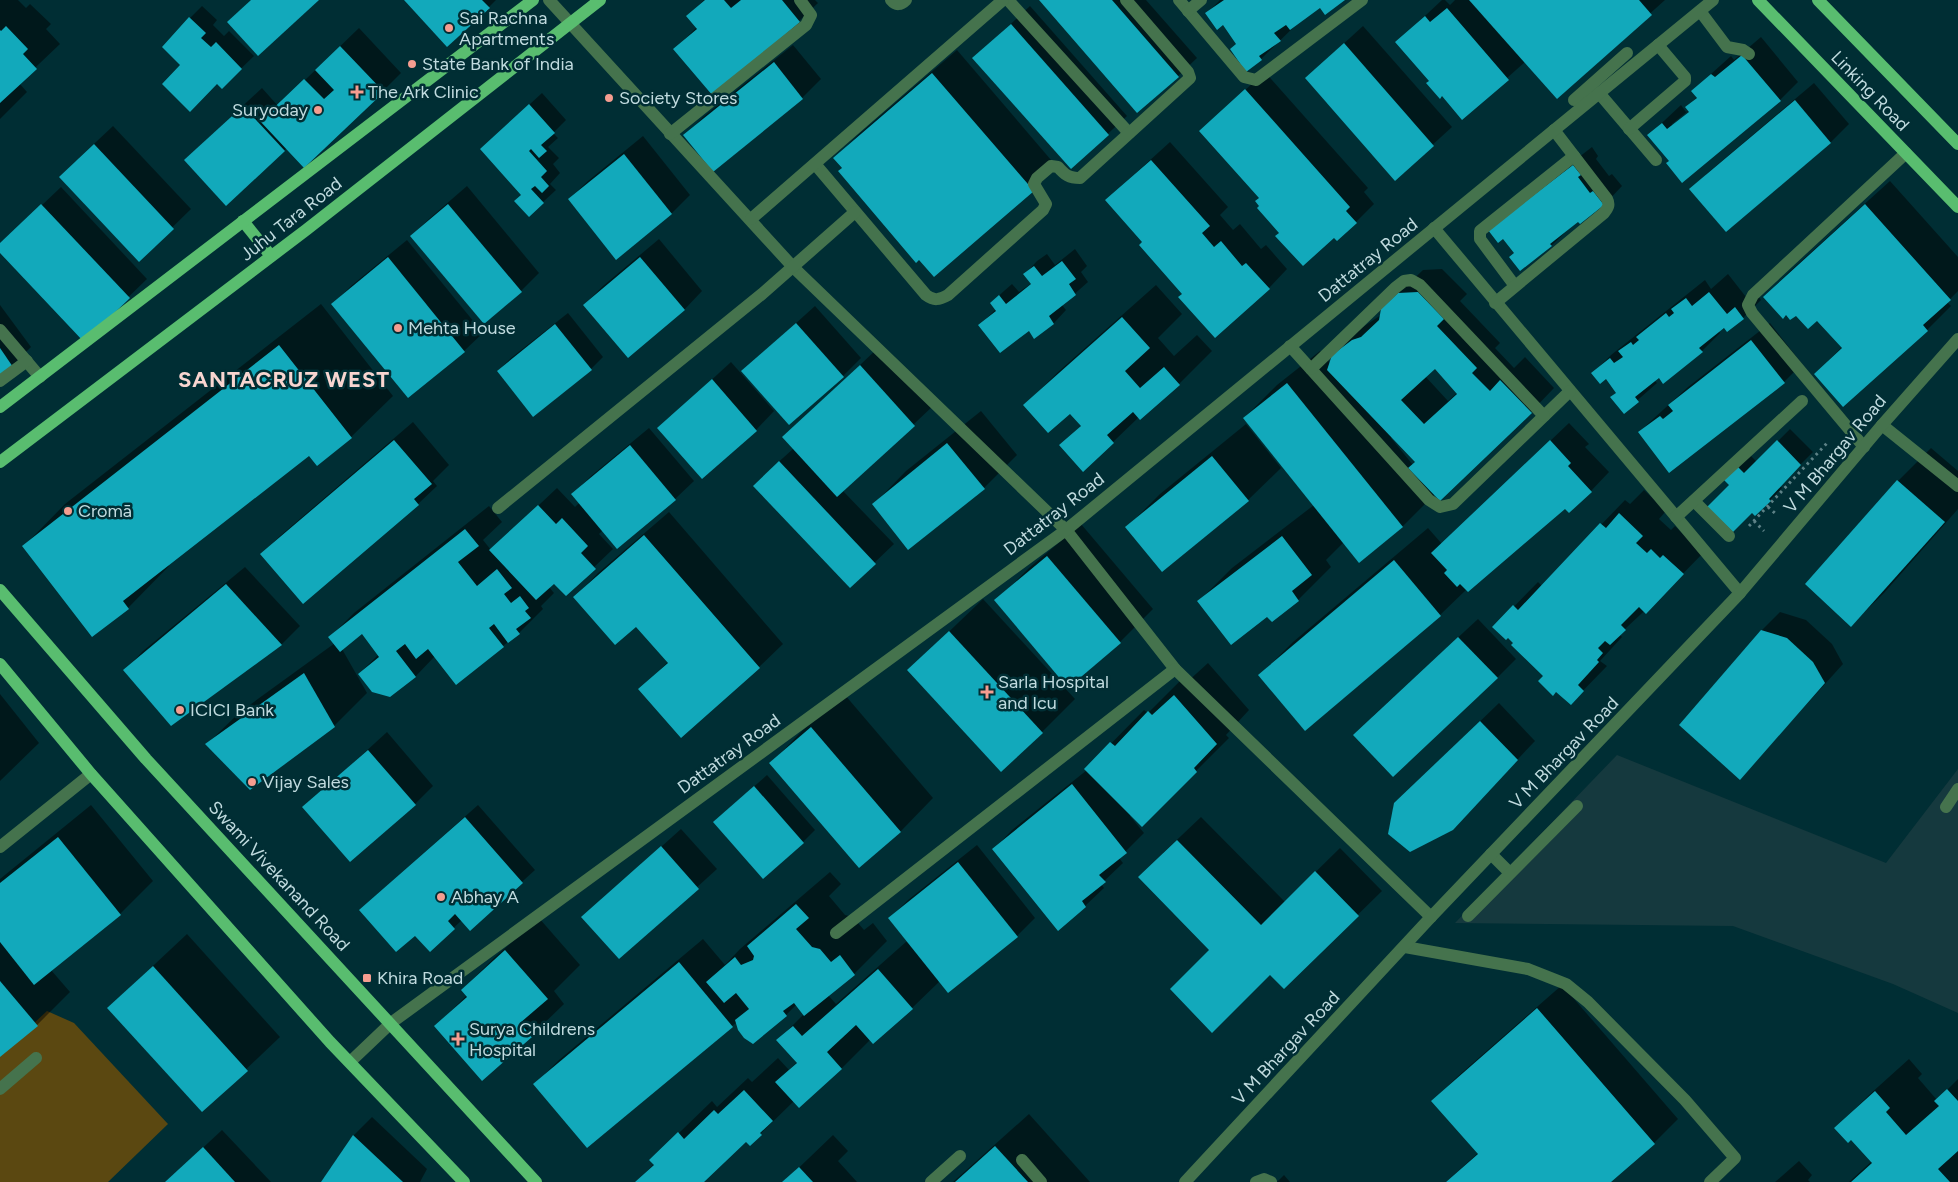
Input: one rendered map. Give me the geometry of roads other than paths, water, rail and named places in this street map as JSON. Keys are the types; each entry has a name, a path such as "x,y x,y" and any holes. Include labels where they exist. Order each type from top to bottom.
{"main road":[{"name":"Juhu Tara Road","path":"0,407 532,0"},
{"name":"Juhu Tara Road","path":"0,462 271,256 600,0"},
{"name":"Linking Road","path":"1758,0 1958,207"},
{"name":"Linking Road","path":"1818,0 1958,144"},
{"path":"243,221 271,256"},
{"name":"Swami Vivekanand Road","path":"0,590 146,760 536,1182"},
{"path":"0,664 91,774 350,1062 464,1182"}],"street":[{"path":"549,0 793,267 1066,530 1175,669 1431,917"},
{"path":"670,134 806,25 811,16 800,0"},
{"path":"891,0 896,4 900,4 906,0"},
{"path":"751,219 1004,0"},
{"path":"1008,0 1129,133"},
{"path":"815,164 926,295 932,299 940,300 1043,210 1046,204 1034,184 1037,178 1051,166 1058,167 1071,178 1080,178 1188,81 1190,75 1126,0"},
{"path":"1179,0 1244,77 1250,80 1256,80 1362,0"},
{"path":"1188,11 1202,0"},
{"name":"Dattatray Road","path":"350,1062 391,1023 1066,530 1554,130 1574,100 1600,93 1713,0"},
{"path":"1700,11 1728,46 1743,50 1749,54"},
{"path":"1629,129 1685,81 1685,77 1658,45"},
{"path":"1574,100 1627,53"},
{"path":"1600,93 1656,160"},
{"path":"1495,303 1608,208 1607,199 1554,130"},
{"path":"1864,446 1752,313 1748,305 1753,295 1906,153"},
{"path":"1516,286 1480,238 1480,231 1574,156"},
{"path":"498,508 793,267 855,212"},
{"path":"1434,228 1740,593"},
{"path":"1311,369 1395,288 1404,281 1411,280 1420,285 1544,416"},
{"path":"0,330 40,377"},
{"name":"V M Bhargav Road","path":"1185,1182 1431,917 1740,593 1882,425 1958,339"},
{"path":"1290,346 1429,500 1440,507 1453,504 1570,391"},
{"path":"0,381 27,361"},
{"path":"1676,517 1802,401"},
{"path":"1882,425 1958,486"},
{"path":"1694,501 1729,536"},
{"path":"836,933 1175,669"},
{"path":"0,847 91,774"},
{"path":"1946,806 1958,790"},
{"path":"1468,916 1577,806"},
{"path":"1491,854 1510,873"},
{"path":"1405,947 1528,969 1566,984 1588,1002 1678,1093 1735,1158 1710,1182"},
{"path":"0,1089 36,1058"},
{"path":"931,1182 960,1156"},
{"path":"1022,1160 1041,1182"},
{"path":"1256,1182 1264,1179 1271,1182"}],"place":[{"name":"Sai Rachna Apartments","path":"449,28"},
{"name":"State Bank of India","path":"412,64"},
{"name":"The Ark Clinic","path":"357,92"},
{"name":"Society Stores","path":"609,98"},
{"name":"Suryoday","path":"318,110"},
{"name":"Mehta House","path":"398,328"},
{"name":"Cromā","path":"68,511"},
{"name":"Sarla Hospital and Icu","path":"987,692"},
{"name":"ICICI Bank","path":"180,710"},
{"name":"Vijay Sales","path":"252,782"},
{"name":"Abhay A","path":"441,897"},
{"name":"Khira Road","path":"367,978"},
{"name":"Surya Childrens Hospital","path":"458,1039"}],"district":[{"name":"SANTACRUZ WEST","path":"284,379"}]}
